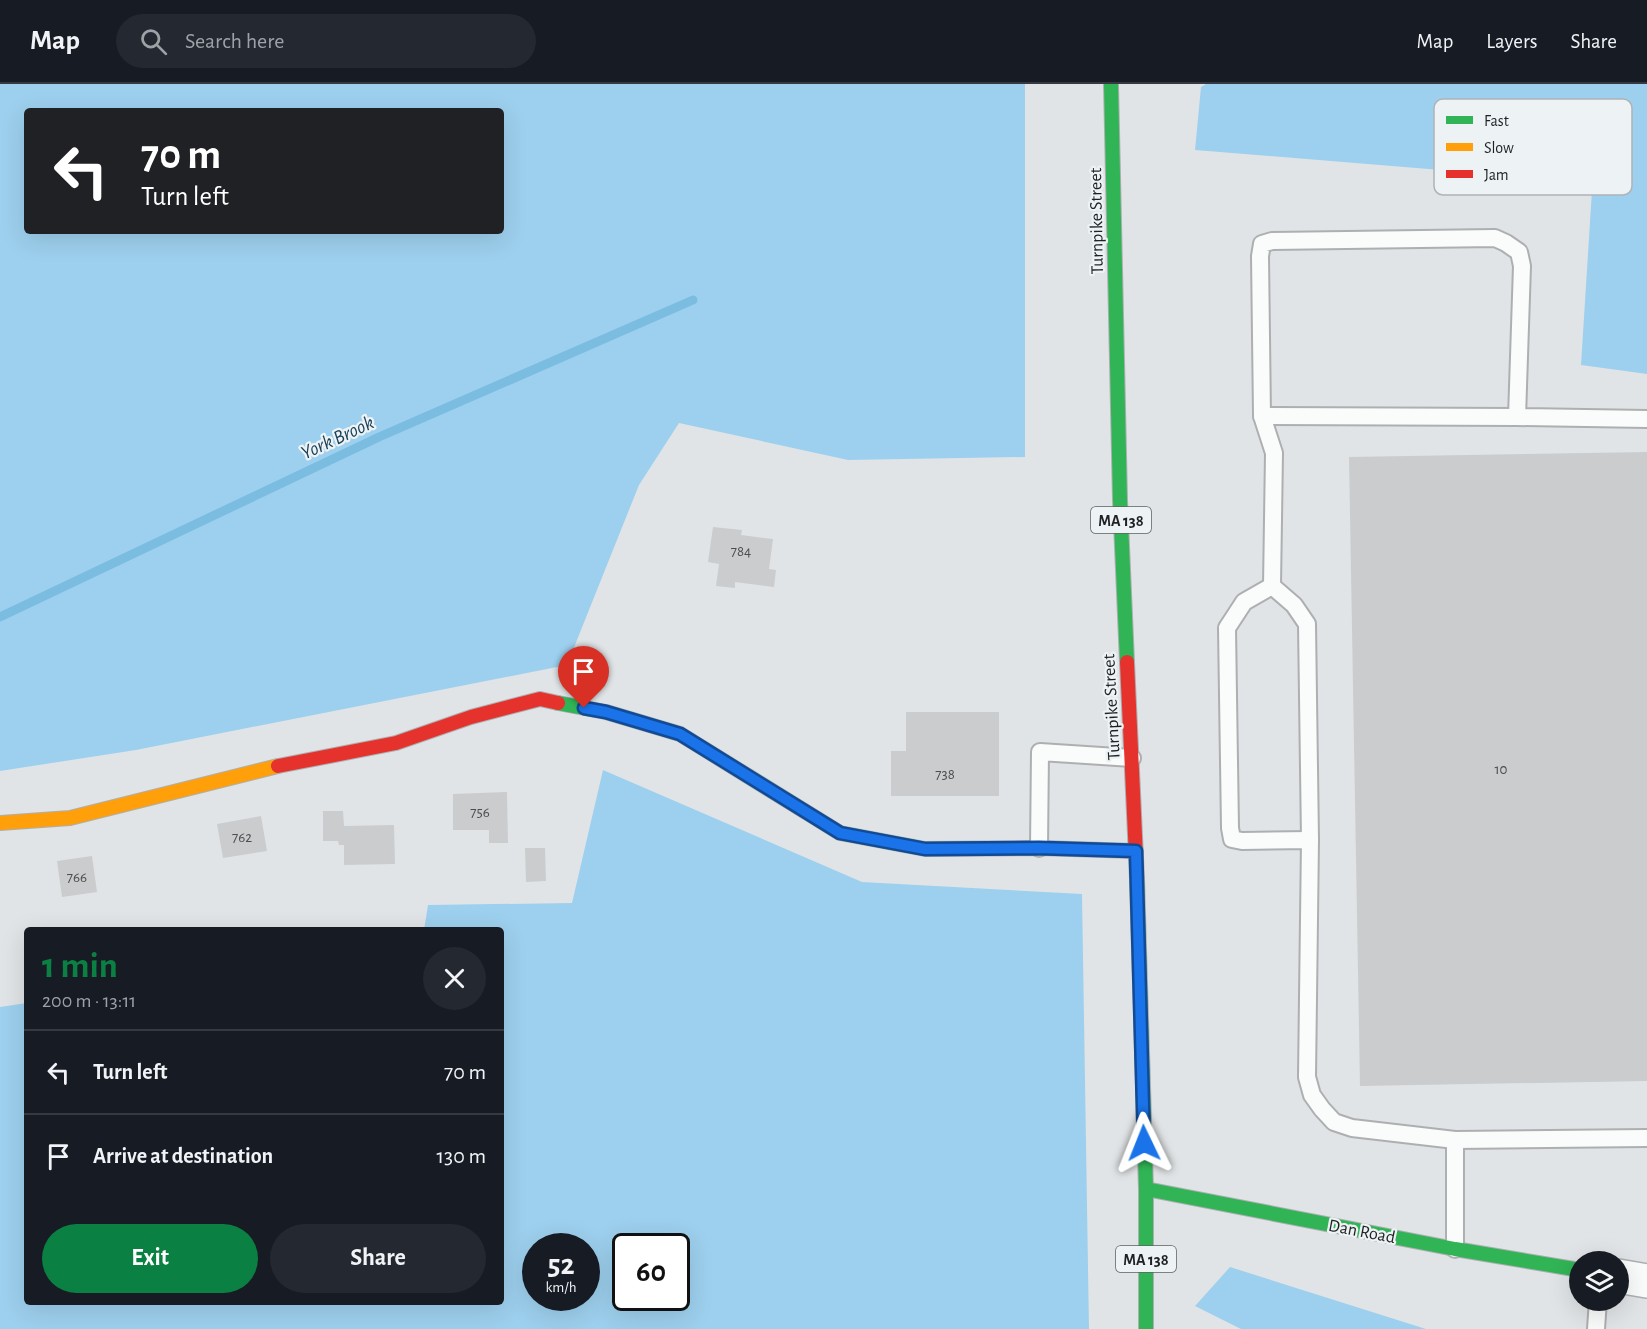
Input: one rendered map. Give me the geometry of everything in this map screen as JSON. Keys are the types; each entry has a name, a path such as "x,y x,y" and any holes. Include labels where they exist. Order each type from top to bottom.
{"street":[{"name":"Turnpike Street","path":"1111,84 1120,500 1136,851 1146,1189 1146,1329"},
{"path":"0,823 70,818 295,762 396,742 471,717 540,699 606,712 680,734 840,833 925,849 1039,848 1136,851"},
{"name":"Dan Road","path":"1146,1189 1455,1249 1569,1268"},
{"path":"1629,1278 1647,1281"}],"lane":[{"path":"1272,586 1274,453 1262,416 1260,256 1262,244 1272,241 1495,238 1506,243 1519,252 1522,266 1517,417"},
{"path":"1262,416 1647,420"},
{"path":"1272,586 1294,604 1307,624 1310,840 1308,1077 1312,1095 1334,1122 1352,1128 1455,1140 1647,1138"},
{"path":"1272,586 1244,602 1227,628 1230,828 1232,839 1242,841 1310,840"},
{"path":"1039,848 1040,752 1132,758"},
{"path":"1455,1140 1455,1249"},
{"path":"1596,1329 1597,1311"}],"shaded area":[{"path":"0,84 1025,84 1025,457 848,460 679,423 639,485 567,665 136,750 0,771"},
{"path":"1206,84 1647,84 1647,374 1581,365 1592,195 1632,195 1632,99 1434,99 1434,169 1195,150 1201,87"},
{"path":"603,770 862,882 1082,894 1089,1329 0,1329 0,1007 24,1003 24,1305 504,1305 504,927 424,927 428,905 572,903"},
{"path":"1230,1267 1426,1329 1241,1329 1195,1306"}],"building":[{"path":"1647,452 1647,1081 1360,1086 1349,457"},
{"path":"713,527 742,530 741,535 773,539 769,569 776,570 774,587 735,582 735,588 716,586 719,564 708,562"},
{"path":"906,712 999,712 999,796 891,796 891,751 906,751"},
{"path":"507,792 508,843 489,843 489,830 453,830 453,794"},
{"path":"323,811 343,811 344,826 394,825 395,864 344,865 344,845 339,845 338,841 323,841"},
{"path":"261,816 267,851 223,858 217,824"},
{"path":"525,848 545,848 546,881 526,882"},
{"path":"92,856 97,892 62,897 57,861"}],"waterway":[{"name":"York Brook","path":"0,617 379,437 693,300"}],"traffic: fast":[{"path":"1111,84 1120,500 1127,662"},
{"path":"558,703 606,712 680,734 840,833 925,849 1039,848 1136,851"},
{"path":"1137,879 1146,1189 1146,1329"},
{"path":"1146,1189 1455,1249 1569,1268"}],"traffic: slow":[{"path":"0,823 70,818 278,766"}],"traffic: jam":[{"path":"1127,662 1137,879"},
{"path":"278,766 396,743 471,717 540,699 558,703"}],"route":[{"path":"584,708 606,712 680,734 840,833 925,849 1039,848 1136,851 1144,1143"}]}
